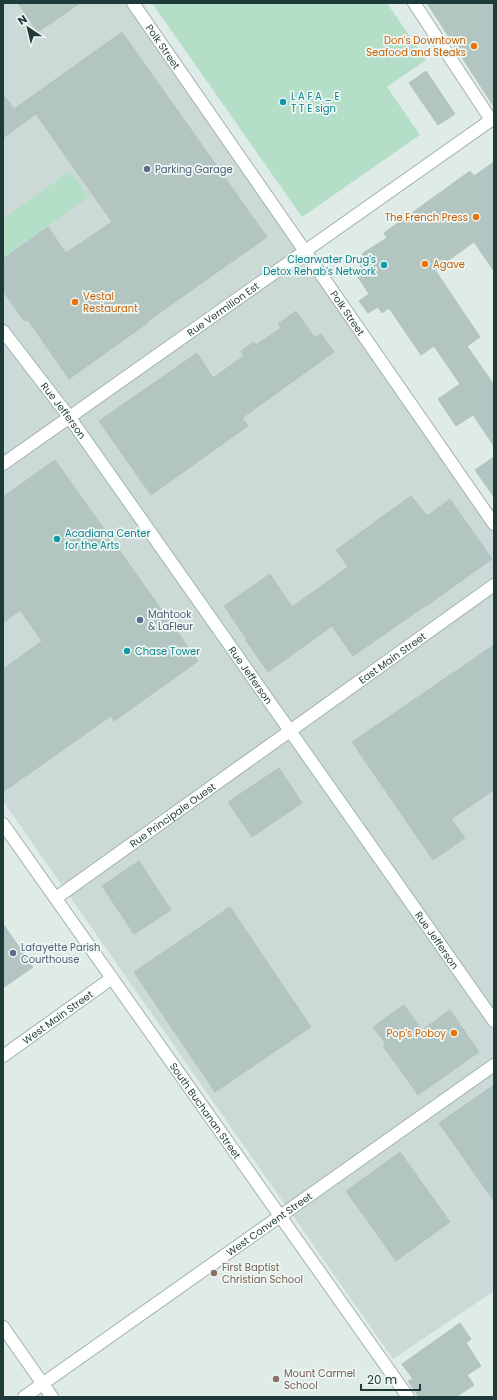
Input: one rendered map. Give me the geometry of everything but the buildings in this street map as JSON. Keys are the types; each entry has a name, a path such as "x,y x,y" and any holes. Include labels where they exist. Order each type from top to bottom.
{"street":[{"name":"Polk Street","path":"133,3 494,524"},
{"path":"414,3 493,119"},
{"name":"Rue Vermilion Est","path":"3,464 493,119"},
{"name":"Rue Jefferson","path":"3,331 70,418 494,1021"},
{"name":"East Main Street","path":"290,731 494,585"},
{"name":"Rue Principale Ouest","path":"56,898 290,731"},
{"name":"South Buchanan Street","path":"3,824 408,1397"},
{"name":"West Main Street","path":"3,1056 112,978"},
{"name":"West Convent Street","path":"24,1397 494,1065"},
{"path":"3,1326 52,1397"}],"shaded area":[{"path":"3,3 127,3 494,529 494,1291 393,1359 3,801"}],"green space":[{"path":"152,3 387,3 426,60 387,87 420,135 302,217"},
{"path":"70,171 89,197 3,258 3,219"}],"place":[{"name":"Don's Downtown Seafood and Steaks","path":"474,46"},
{"name":"L A F A _ E T T E sign","path":"283,102"},
{"name":"Parking Garage","path":"147,169"},
{"name":"The French Press","path":"476,217"},
{"name":"Agave","path":"425,264"},
{"name":"Clearwater Drug's Detox Rehab's Network","path":"384,265"},
{"name":"Vestal Restaurant","path":"75,302"},
{"name":"Acadiana Center for the Arts","path":"57,539"},
{"name":"Mahtook & LaFleur","path":"140,620"},
{"name":"Chase Tower","path":"127,651"},
{"name":"Lafayette Parish Courthouse","path":"13,953"},
{"name":"Pop's Poboy","path":"454,1033"},
{"name":"First Baptist Christian School","path":"214,1273"},
{"name":"Mount Carmel School","path":"276,1379"}]}
